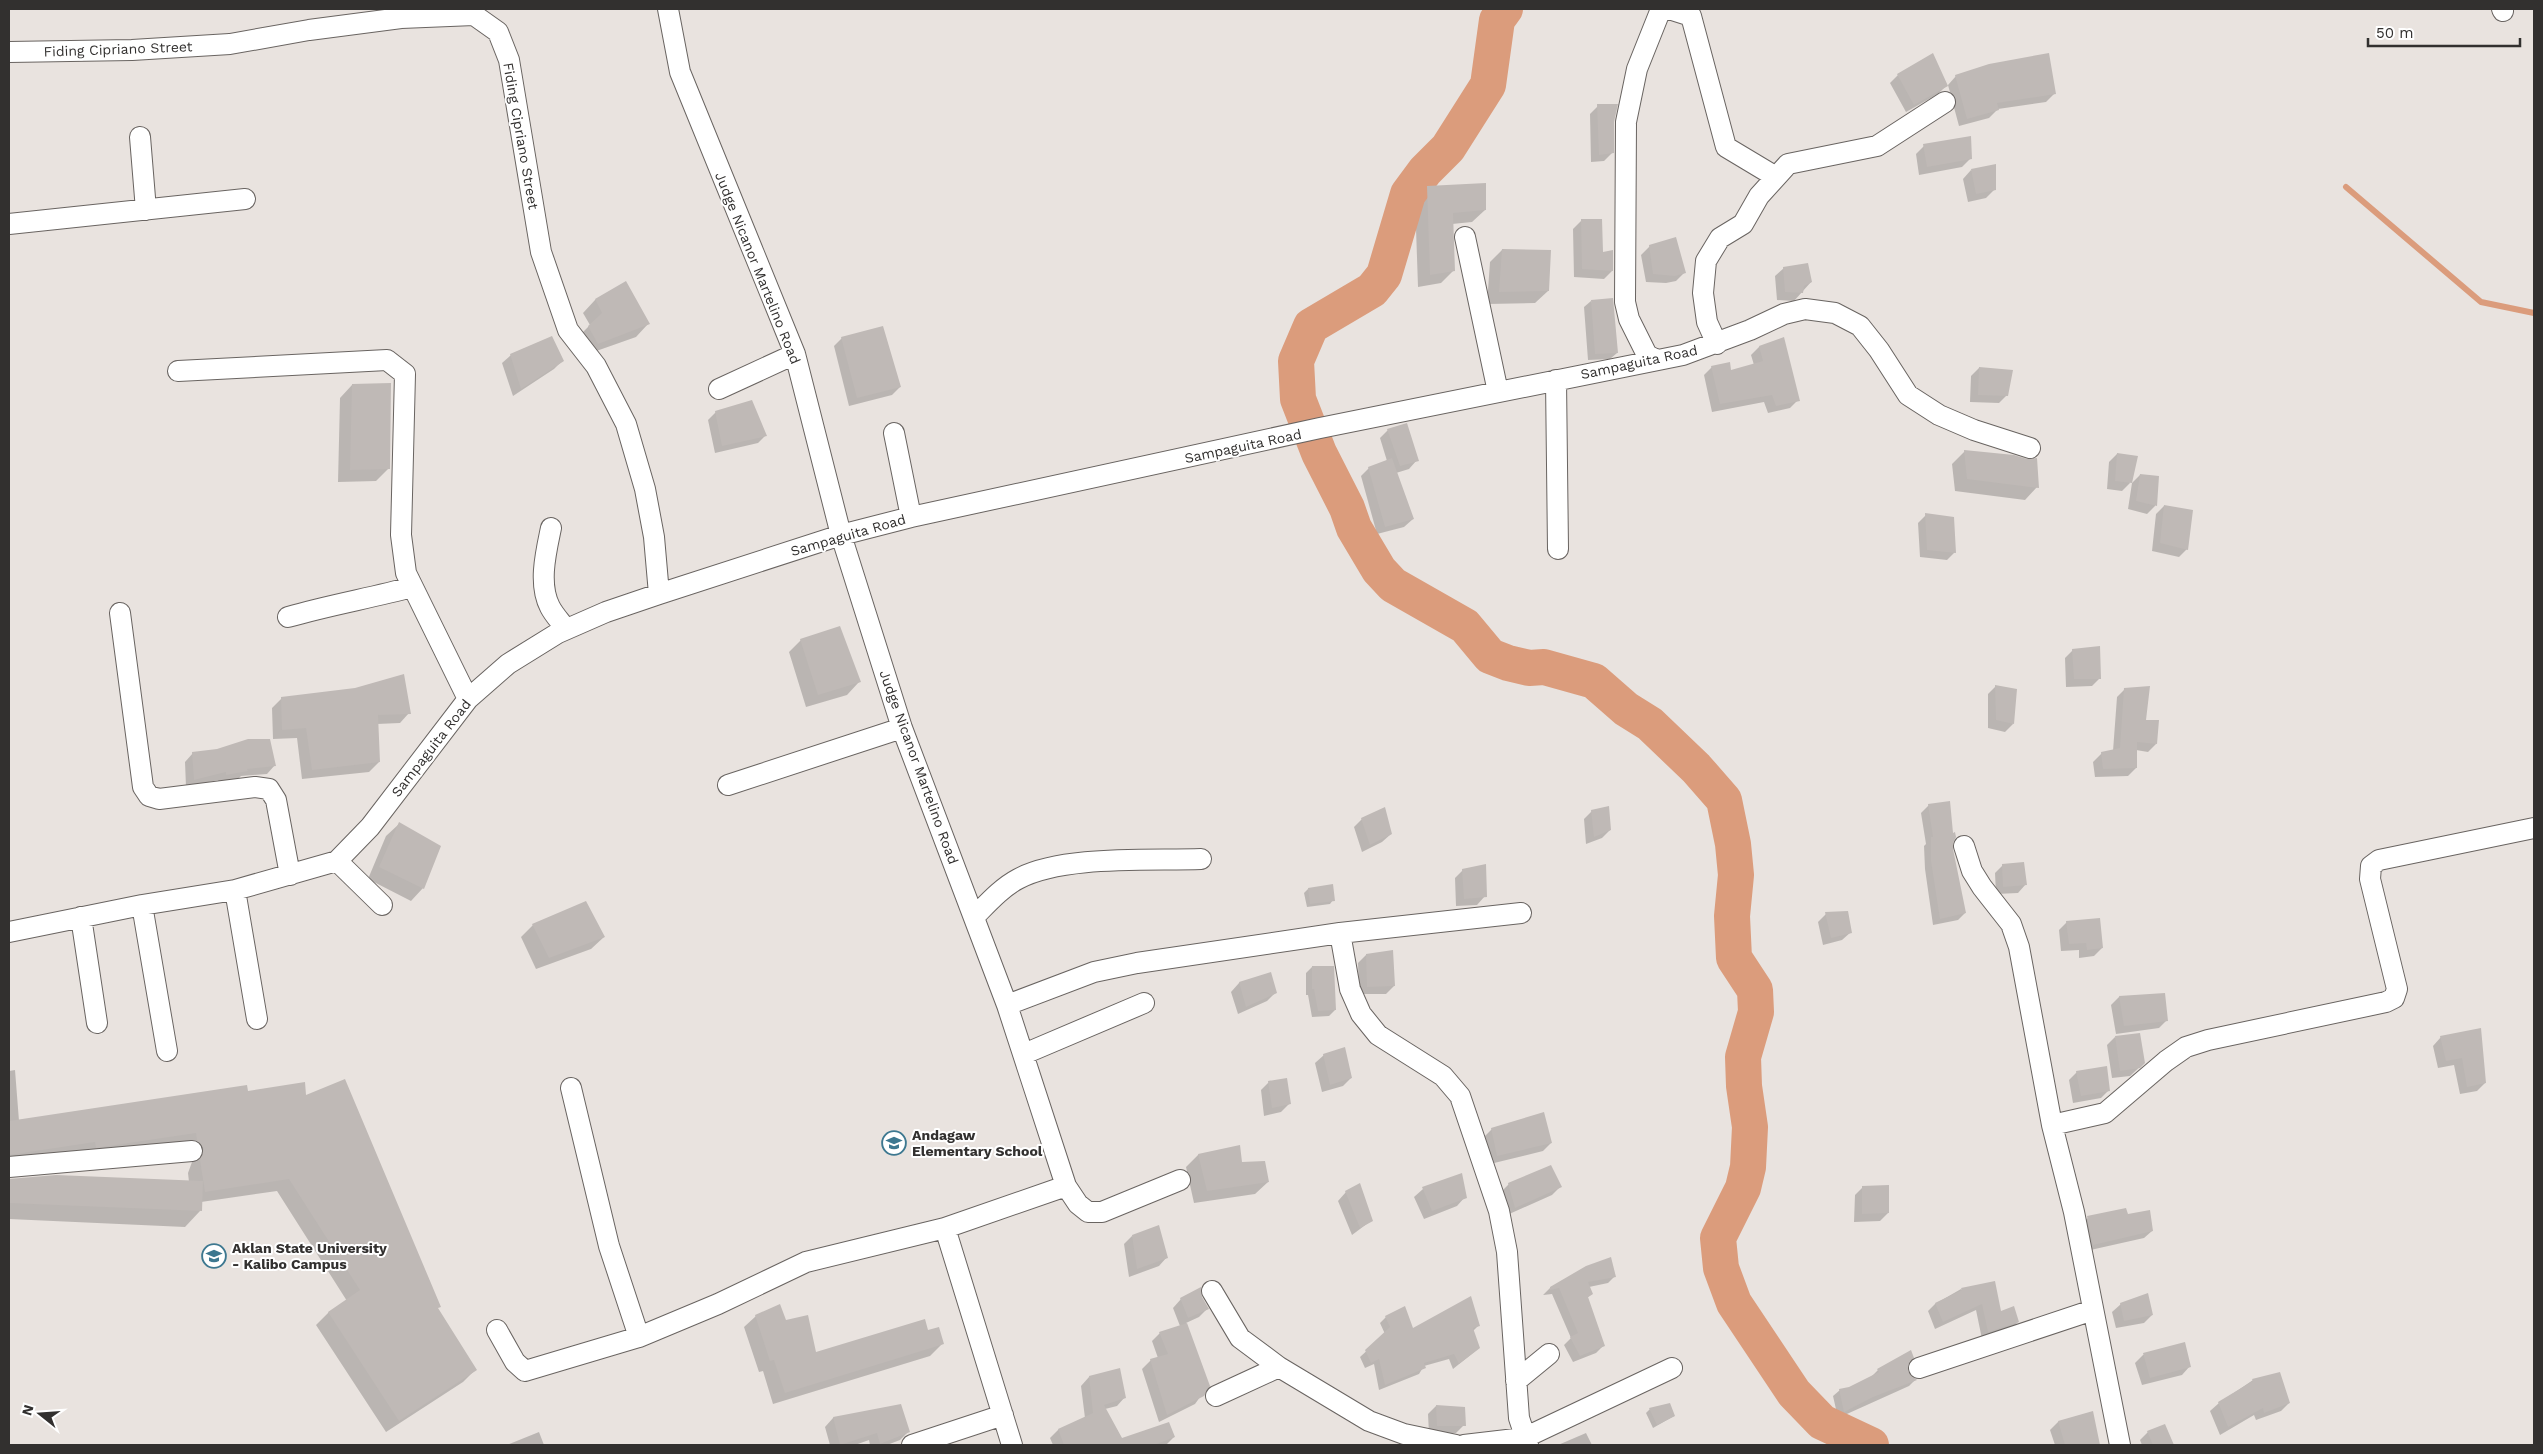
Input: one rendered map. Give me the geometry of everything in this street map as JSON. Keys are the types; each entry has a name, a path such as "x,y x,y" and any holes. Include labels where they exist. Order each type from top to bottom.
{"street":[{"name":"Judge Nicanor Martelino Road","path":"668,9 680,72 795,354 841,536 902,728 1008,1005 1066,1186 1078,1204 1088,1212 1102,1212 1180,1180"},
{"path":"1657,360 1647,355 1629,319 1625,302 1626,122 1637,69 1661,9"},
{"path":"1669,9 1694,12 1726,147 1776,177"},
{"name":"Fiding Cipriano Street","path":"9,52 132,50 230,44 309,30 401,18 474,15 498,32 509,60 541,252 568,330 596,366 626,424 645,489 654,537 659,594"},
{"path":"1717,344 1707,322 1705,303 1706,261 1720,238 1743,224 1759,196 1788,164 1877,146 1945,102"},
{"path":"140,137 146,210"},
{"path":"9,224 245,199"},
{"path":"1465,237 1498,392"},
{"name":"Sampaguita Road","path":"9,932 142,905 235,890 337,861 370,827 468,699 508,664 566,629 606,612 659,594 841,536 911,517 1311,431 1657,360 1717,344 1784,314 1805,309 1835,313 1860,326 1879,350 1908,395 1939,415 1974,430 2030,448"},
{"path":"719,389 795,354"},
{"path":"178,371 387,360 405,374 402,535 406,574 468,699"},
{"path":"1556,380 1558,549"},
{"path":"894,433 911,517"},
{"path":"550,528 545,584 550,606 566,629"},
{"path":"288,617 328,606 365,600 412,588"},
{"path":"120,613 144,787 148,796 159,799 255,787 269,789 276,800 290,875"},
{"path":"728,785 902,728"},
{"path":"2052,1125 2105,1113 2166,1061 2186,1047 2208,1040 2386,1002 2394,998 2397,989 2370,878 2371,866 2379,860 2534,828"},
{"path":"1964,846 1972,870 1982,887 2011,924 2019,947 2052,1125 2074,1212 2120,1445"},
{"path":"974,917 995,896 1018,879 1047,869 1106,862 1201,859"},
{"path":"337,861 382,905"},
{"path":"235,890 257,1019"},
{"path":"142,905 167,1051"},
{"path":"1008,1005 1094,972 1136,963 1340,933 1521,913"},
{"path":"80,917 98,1022"},
{"path":"1340,933 1350,989 1361,1014 1378,1035 1442,1076 1460,1096 1499,1211 1507,1252 1519,1418 1526,1442"},
{"path":"1024,1054 1144,1003"},
{"path":"571,1088 609,1246 639,1337"},
{"path":"9,1167 192,1151"},
{"path":"497,1330 516,1362 525,1371 639,1337 718,1304 806,1262 945,1228 1066,1186"},
{"path":"945,1228 1012,1445"},
{"path":"1212,1291 1240,1338 1279,1367 1369,1421 1404,1434 1456,1445"},
{"path":"1919,1368 2093,1310"},
{"path":"1516,1381 1549,1354"},
{"path":"1216,1396 1279,1367"},
{"path":"1464,1445 1526,1442 1672,1368"},
{"path":"912,1445 1002,1415"}],"building":[{"path":"1933,53 1948,86 1914,105 1897,74"},
{"path":"2049,53 2056,94 1997,103 1999,110 1967,119 1955,75 1989,64"},
{"path":"1597,104 1618,104 1614,122 1614,153 1599,155"},
{"path":"1971,136 1972,159 1927,167 1923,144"},
{"path":"1996,164 1996,190 1976,194 1971,169"},
{"path":"1486,183 1486,210 1453,213 1455,271 1430,275 1427,186"},
{"path":"1581,219 1602,219 1603,252 1613,250 1613,271 1582,269"},
{"path":"1676,237 1686,273 1675,276 1653,274 1649,245"},
{"path":"1502,249 1551,250 1549,291 1499,292"},
{"path":"1808,263 1812,282 1804,286 1803,293 1785,292 1783,267"},
{"path":"626,281 650,324 598,344 588,326 602,313 595,299"},
{"path":"1613,298 1618,353 1595,354 1591,300"},
{"path":"883,326 901,387 857,398 841,337"},
{"path":"552,336 564,361 521,389 510,354"},
{"path":"1784,337 1800,401 1776,406 1772,395 1720,404 1711,366 1730,362 1731,370 1763,361 1759,346"},
{"path":"1979,367 2013,370 2008,396 1978,395"},
{"path":"391,383 390,469 350,470 352,384"},
{"path":"752,400 767,436 722,446 715,411"},
{"path":"1407,423 1419,461 1400,466 1387,429"},
{"path":"1964,450 2014,455 2027,459 2037,458 2039,488 1967,479"},
{"path":"2117,453 2138,456 2132,483 2115,481"},
{"path":"1392,458 1414,519 1385,527 1368,467"},
{"path":"2140,474 2159,476 2157,506 2136,501"},
{"path":"2164,505 2193,510 2188,550 2160,543"},
{"path":"1925,513 1954,517 1956,553 1927,550"},
{"path":"840,626 861,682 818,695 800,639"},
{"path":"2100,646 2101,679 2074,679 2072,649"},
{"path":"404,674 411,714 378,715 380,762 312,770 306,728 282,730 281,697 355,688"},
{"path":"1995,685 2017,689 2014,724 1996,720"},
{"path":"2150,686 2146,720 2159,720 2157,744 2137,742 2137,768 2103,769 2101,752 2120,748 2124,688"},
{"path":"248,739 270,739 276,766 247,769 248,771 226,775 226,772 194,780 192,752 217,749"},
{"path":"1950,801 1953,833 1955,832 1956,837 1953,849 1966,913 1940,919 1931,861 1931,837 1933,837 1928,804"},
{"path":"1609,806 1611,830 1594,837 1591,810"},
{"path":"1385,807 1392,834 1370,845 1361,818"},
{"path":"399,822 441,846 424,889 379,867"},
{"path":"2024,862 2027,885 2003,887 2002,864"},
{"path":"1486,864 1487,897 1464,899 1462,869"},
{"path":"1333,884 1335,901 1310,904 1308,888"},
{"path":"586,901 605,937 549,958 532,924"},
{"path":"1848,911 1852,933 1831,938 1825,912"},
{"path":"2100,918 2103,948 2087,950 2086,943 2069,944 2066,921"},
{"path":"1393,950 1395,986 1367,987 1366,954"},
{"path":"1312,966 1334,966 1336,1010 1318,1011 1314,989 1312,989"},
{"path":"1271,972 1277,993 1246,1007 1239,982"},
{"path":"2165,993 2168,1021 2124,1026 2119,996"},
{"path":"2481,1028 2486,1083 2467,1087 2462,1058 2446,1061 2440,1036"},
{"path":"2140,1033 2145,1063 2140,1068 2120,1071 2115,1036"},
{"path":"1345,1047 1352,1078 1330,1085 1323,1054"},
{"path":"2107,1066 2110,1091 2081,1096 2076,1071"},
{"path":"1287,1078 1291,1104 1272,1108 1268,1081"},
{"path":"345,1079 441,1307 438,1308 477,1370 399,1421 328,1312 360,1290 289,1179 205,1192 200,1160 204,1149 197,1140 196,1133 96,1148 95,1142 9,1155 9,1121 247,1085 248,1091 305,1082 306,1095"},
{"path":"1544,1112 1552,1143 1497,1156 1491,1128"},
{"path":"1240,1145 1242,1162 1265,1161 1269,1182 1207,1191 1198,1154"},
{"path":"1551,1165 1562,1187 1515,1208 1508,1183"},
{"path":"1462,1173 1467,1198 1432,1211 1422,1187"},
{"path":"56,1175 203,1181 202,1211 9,1203 9,1179"},
{"path":"1360,1183 1373,1221 1360,1228 1345,1191"},
{"path":"1889,1185 1889,1213 1862,1214 1862,1186"},
{"path":"2126,1208 2128,1214 2150,1210 2153,1231 2093,1245 2087,1216"},
{"path":"1159,1225 1168,1258 1137,1269 1132,1235"},
{"path":"1611,1257 1616,1277 1588,1282 1593,1294 1588,1297 1605,1346 1580,1356 1570,1337 1578,1333 1559,1288 1550,1290 1550,1287 1586,1266"},
{"path":"1995,1281 2001,1311 2014,1306 2019,1322 1988,1332 1982,1304 1943,1322 1935,1303 1962,1290 1961,1288"},
{"path":"1201,1287 1202,1297 1209,1309 1188,1318 1180,1298"},
{"path":"2148,1293 2153,1315 2124,1321 2120,1303"},
{"path":"1471,1296 1480,1326 1473,1328 1480,1348 1459,1364 1454,1354 1424,1363 1426,1368 1385,1385 1379,1359 1371,1363 1365,1350 1390,1327 1385,1316 1405,1306 1413,1328"},
{"path":"780,1304 786,1320 808,1315 816,1352 925,1319 928,1330 939,1327 944,1344 785,1393 774,1360 770,1361 755,1315"},
{"path":"1187,1323 1210,1386 1204,1396 1167,1415 1150,1359 1168,1354 1159,1332"},
{"path":"2185,1342 2191,1367 2150,1378 2143,1353"},
{"path":"1911,1350 1914,1358 1908,1365 1908,1371 1917,1380 1873,1397 1844,1412 1839,1389 1849,1387 1879,1372 1877,1369"},
{"path":"1120,1368 1126,1398 1104,1405 1122,1438 1169,1422 1175,1437 1154,1445 1064,1445 1058,1429 1093,1413 1089,1376"},
{"path":"2280,1372 2290,1403 2264,1413 2263,1408 2228,1427 2218,1402 2253,1381 2252,1379"},
{"path":"1670,1403 1675,1416 1657,1425 1649,1408"},
{"path":"901,1404 910,1432 880,1444 877,1433 840,1445 833,1417"},
{"path":"1436,1405 1465,1407 1466,1426 1437,1426"},
{"path":"2093,1411 2100,1445 2065,1445 2058,1421"},
{"path":"2165,1424 2174,1445 2153,1445 2147,1431"}],"waterway":[{"path":"1505,9 1497,20 1488,85 1448,148 1425,171 1408,194 1384,275 1372,290 1311,326 1296,361 1298,399 1319,453 1347,508 1354,528 1379,570 1393,585 1465,626 1490,656 1508,663 1529,668 1544,667 1594,681 1626,709 1650,724 1696,768 1724,800 1733,844 1736,875 1732,916 1734,958 1755,990 1756,1012 1743,1057 1744,1086 1750,1127 1748,1167 1743,1188 1718,1238 1721,1268 1734,1303 1794,1393 1822,1422 1871,1445"},
{"path":"2346,187 2481,302 2534,313"}],"place":[{"name":"Andagaw Elementary School","path":"894,1143"},
{"name":"Aklan State University - Kalibo Campus","path":"214,1256"}]}
